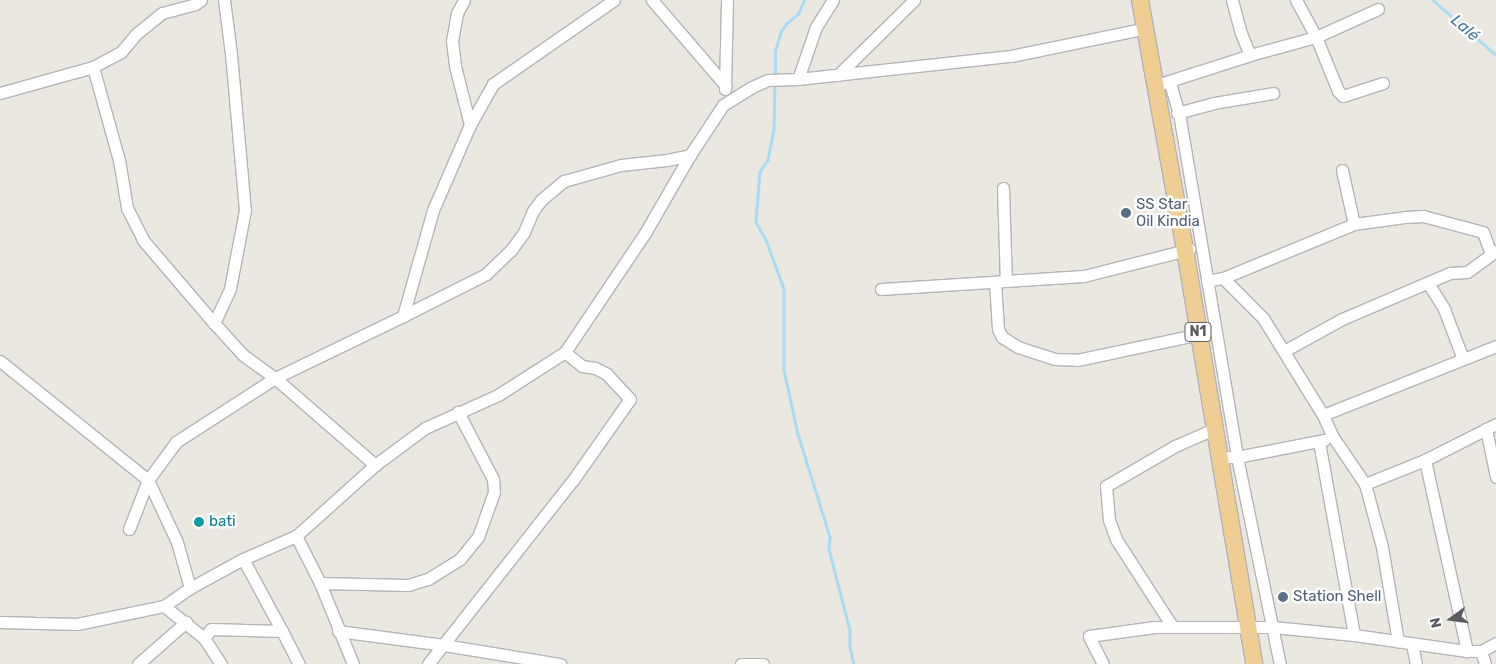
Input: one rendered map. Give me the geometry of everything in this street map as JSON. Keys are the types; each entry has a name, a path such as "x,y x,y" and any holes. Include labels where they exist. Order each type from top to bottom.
{"highway":[{"name":"N1","path":"1140,0 1162,84 1161,124 1193,249 1199,334 1254,664"}],"street":[{"path":"0,93 93,67 121,52 136,34 162,13 195,4 201,0"},
{"path":"214,323 230,288 245,210 231,54 224,0"},
{"path":"464,0 457,13 452,42 455,66 470,124"},
{"path":"402,316 433,210 470,124 493,84 614,0"},
{"path":"652,0 726,86"},
{"path":"0,622 77,624 164,606 190,588 243,559 296,536 375,465 425,428 498,395 565,352 645,233 690,155 723,105 726,86 727,0"},
{"path":"798,79 816,27 833,0"},
{"path":"838,75 914,0"},
{"path":"1232,0 1241,33 1250,55"},
{"path":"1296,0 1316,37 1338,90 1343,96 1383,84"},
{"path":"1280,664 1237,457 1207,281 1193,249 1178,116 1162,84 1250,55 1316,37 1378,9"},
{"path":"723,105 774,80 1011,56 1146,28"},
{"path":"93,67 119,160 127,208 143,240 243,355 275,378 375,465"},
{"path":"1161,124 1214,102 1273,93"},
{"path":"129,530 148,480 176,442 275,378 486,274 511,250 524,232 533,211 541,200 564,181 621,165 667,160 690,155"},
{"path":"1342,170 1354,224"},
{"path":"1003,188 998,329 1002,337 1018,347 1054,359 1077,360 1199,334"},
{"path":"1207,281 1222,278 1354,224 1423,216 1483,232 1494,252 1467,272 1450,273 1342,319 1284,351"},
{"path":"881,289 1084,276 1193,249"},
{"path":"1222,278 1264,318 1323,415 1333,437 1365,484 1382,547 1398,642"},
{"path":"1428,283 1444,309 1463,359"},
{"path":"1323,415 1496,346"},
{"path":"428,664 573,480 630,399 607,374 595,368 582,366 565,352"},
{"path":"0,361 148,480 177,542 190,588"},
{"path":"320,582 408,585 428,578 460,558 478,537 494,492 493,479 458,412"},
{"path":"1365,484 1425,460 1491,426 1496,478"},
{"path":"1172,626 1116,538 1110,520 1106,486 1175,446 1214,429"},
{"path":"1218,456 1237,457 1319,442 1333,437"},
{"path":"1319,442 1354,635"},
{"path":"1425,460 1467,651"},
{"path":"296,536 320,582 338,631 353,664"},
{"path":"243,559 299,664"},
{"path":"164,606 204,638 221,664"},
{"path":"138,664 186,622"},
{"path":"1102,664 1089,636 1172,626 1273,627 1354,635 1467,651 1482,651 1496,643"},
{"path":"204,638 211,629 282,631"},
{"path":"338,631 444,645 539,663 560,664"},
{"path":"1412,644 1416,664"},
{"path":"1482,651 1484,664"},
{"path":"741,664 763,664"}],"waterway":[{"path":"775,77 775,51 781,31 798,14 804,0"},
{"name":"Lalé","path":"1433,0 1496,55"},
{"path":"775,82 774,129 768,160 760,172 756,222 766,240 784,289 784,370 798,434 830,537 829,549 850,630 850,647 854,664"}],"place":[{"name":"SS Star Oil Kindia","path":"1126,213"},
{"name":"bati","path":"199,522"},
{"name":"Station Shell","path":"1283,597"}]}
